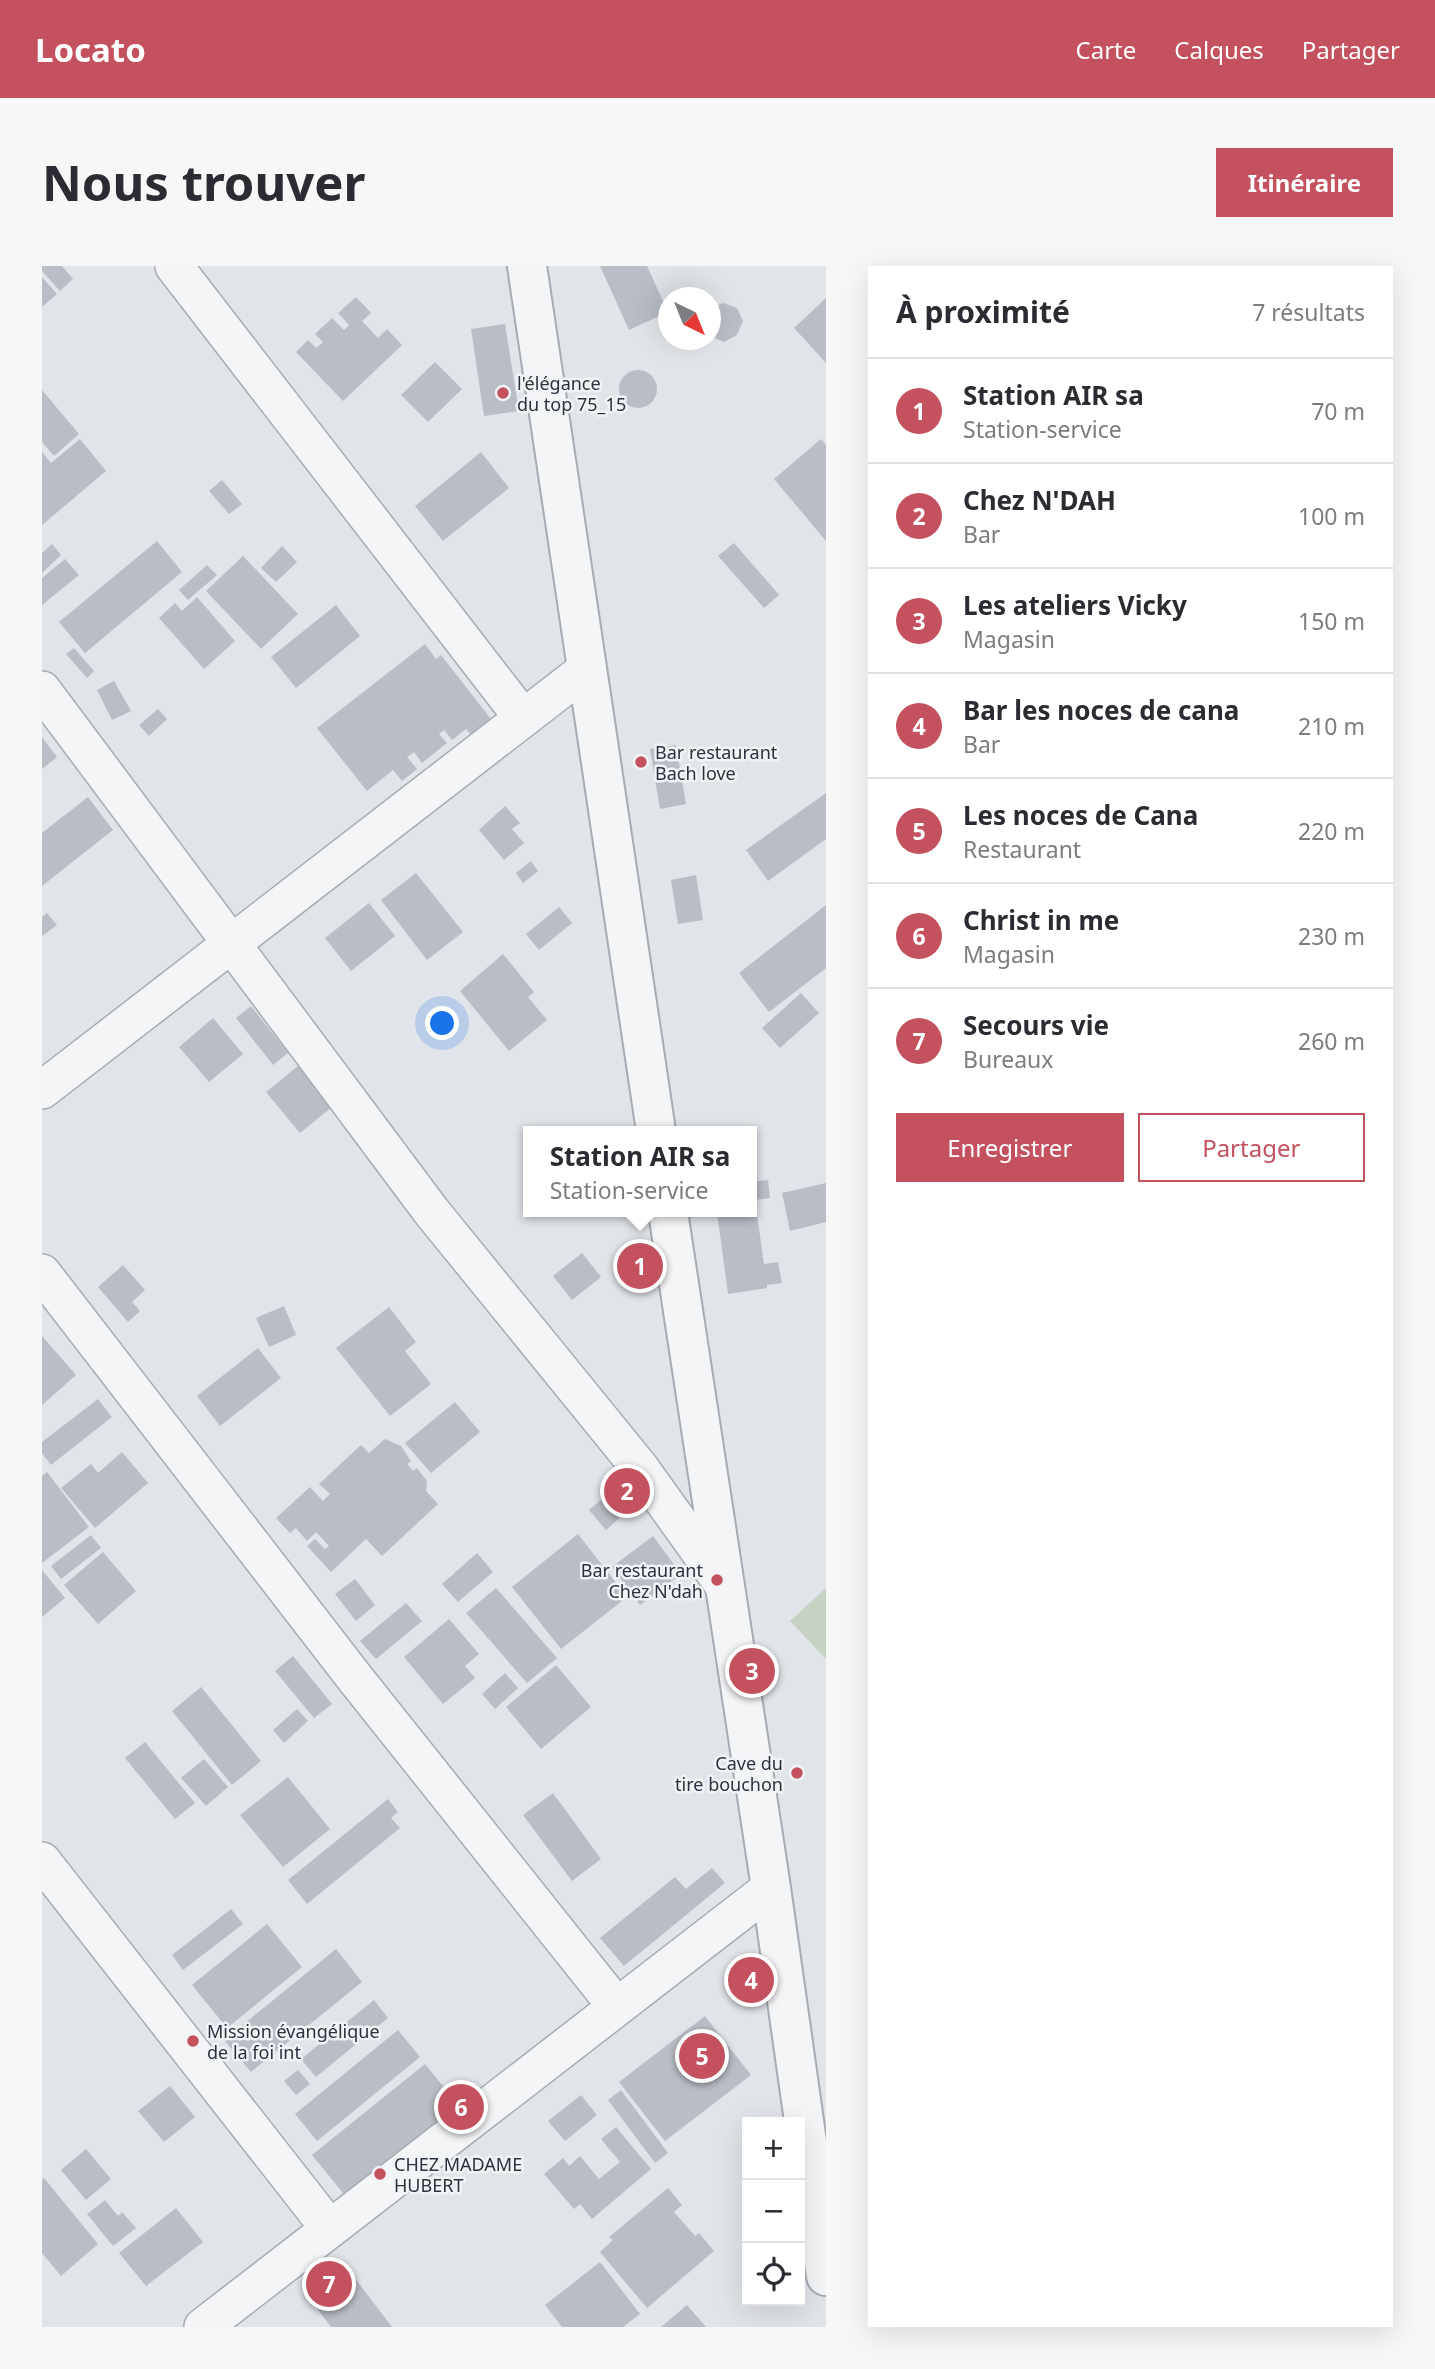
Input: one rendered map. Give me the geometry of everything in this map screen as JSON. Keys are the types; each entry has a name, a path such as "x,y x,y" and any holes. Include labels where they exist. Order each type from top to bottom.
{"street":[{"path":"174,266 523,718"},
{"path":"527,266 655,1126"},
{"path":"42,1090 587,669"},
{"path":"42,690 431,1211 640,1468 723,1584"},
{"path":"669,1217 771,1888 826,2276"},
{"path":"42,1273 354,1677 617,2007"},
{"path":"42,1861 330,2229"},
{"path":"203,2327 771,1888"}],"green space":[{"path":"826,1588 826,1659 790,1621"}],"building":[{"path":"42,266 62,266 73,279 60,291 42,271"},
{"path":"600,266 647,266 658,290 658,317 629,330"},
{"path":"42,277 57,294 42,307"},
{"path":"356,297 371,313 362,321 378,338 387,329 402,345 343,401 296,352 308,340 316,348 323,342 315,334 332,318 344,330 349,325 338,313"},
{"path":"826,298 826,363 794,328"},
{"path":"721,304 737,308 743,321 737,335 724,342 721,341"},
{"path":"505,324 519,411 484,416 471,329"},
{"path":"435,362 462,389 428,422 401,395"},
{"path":"638,370 651,376 657,389 651,402 638,408 625,402 619,389 625,376"},
{"path":"42,390 79,434 54,456 42,442"},
{"path":"80,439 106,471 42,525 42,452 51,463"},
{"path":"821,439 826,445 826,541 774,479"},
{"path":"481,452 509,488 443,541 415,506"},
{"path":"222,480 242,504 229,514 209,491"},
{"path":"157,541 182,572 85,653 59,622"},
{"path":"734,543 779,595 764,608 718,556"},
{"path":"52,544 61,555 42,573 42,553"},
{"path":"282,546 297,562 276,582 261,568"},
{"path":"243,556 298,614 261,649 206,591"},
{"path":"65,559 79,575 42,605 42,578"},
{"path":"207,565 217,575 188,600 179,590"},
{"path":"197,597 235,641 204,669 159,618 175,603 182,611"},
{"path":"336,605 360,636 296,688 271,657"},
{"path":"425,644 436,659 441,655 491,719 471,735 466,729 452,740 444,730 439,734 447,743 422,763 414,752 407,757 417,769 402,781 393,770 367,791 317,728"},
{"path":"74,648 94,671 87,678 66,654"},
{"path":"114,681 131,711 112,720 97,690"},
{"path":"158,709 167,719 149,736 139,725"},
{"path":"42,737 57,757 42,769"},
{"path":"676,745 686,804 660,809 650,749"},
{"path":"826,793 826,839 768,881 746,850"},
{"path":"88,797 113,830 42,886 42,833"},
{"path":"505,806 520,823 512,829 524,843 504,860 479,830"},
{"path":"531,861 538,871 523,883 516,873"},
{"path":"416,873 463,932 427,960 381,900"},
{"path":"696,875 703,920 678,924 671,880"},
{"path":"369,903 395,936 351,971 325,938"},
{"path":"826,905 826,968 769,1012 739,973"},
{"path":"559,907 572,923 539,950 526,934"},
{"path":"47,913 57,925 42,936 42,917"},
{"path":"503,954 534,992 528,997 547,1020 509,1051 460,991"},
{"path":"801,993 819,1013 780,1048 762,1028"},
{"path":"251,1006 288,1053 273,1065 236,1018"},
{"path":"213,1018 243,1054 209,1082 179,1047"},
{"path":"298,1066 332,1107 300,1133 266,1092"},
{"path":"768,1180 770,1198 757,1200 757,1181"},
{"path":"826,1183 826,1222 790,1231 782,1193"},
{"path":"757,1214 764,1264 778,1262 782,1283 728,1294 718,1217 757,1217"},
{"path":"582,1253 601,1277 572,1300 553,1276"},
{"path":"123,1265 145,1290 132,1302 140,1311 128,1322 98,1287"},
{"path":"284,1306 296,1335 269,1347 256,1318"},
{"path":"389,1307 416,1342 405,1351 431,1384 390,1416 336,1348"},
{"path":"42,1336 76,1375 42,1405"},
{"path":"258,1348 281,1378 220,1426 197,1396"},
{"path":"98,1399 112,1417 51,1465 42,1453 42,1442"},
{"path":"455,1402 480,1432 431,1473 405,1443"},
{"path":"385,1439 401,1446 411,1461 407,1464 413,1471 417,1468 427,1481 426,1491 438,1504 382,1556 366,1539 331,1572 307,1546 315,1539 325,1549 329,1546 316,1532 307,1541 296,1528 290,1533 276,1518 310,1487 323,1501 330,1494 319,1484 361,1445 369,1453"},
{"path":"122,1452 148,1483 95,1528 61,1488 91,1464 98,1473"},
{"path":"47,1472 89,1527 42,1563 42,1476"},
{"path":"615,1488 631,1508 606,1530 589,1510"},
{"path":"578,1534 627,1597 561,1649 512,1587"},
{"path":"91,1535 101,1548 61,1579 51,1566"},
{"path":"653,1536 681,1574 640,1605 612,1567"},
{"path":"103,1552 136,1591 98,1624 64,1585"},
{"path":"477,1553 493,1572 458,1602 442,1584"},
{"path":"42,1570 65,1598 42,1617"},
{"path":"355,1579 375,1605 356,1621 335,1594"},
{"path":"496,1588 557,1658 527,1683 466,1613"},
{"path":"406,1603 422,1621 376,1659 360,1641"},
{"path":"449,1619 479,1654 465,1666 475,1678 443,1704 404,1657"},
{"path":"293,1656 332,1704 314,1718 275,1671"},
{"path":"556,1665 591,1707 541,1749 506,1707"},
{"path":"505,1673 518,1688 495,1709 482,1694"},
{"path":"201,1687 261,1761 232,1785 172,1711"},
{"path":"297,1709 308,1721 284,1743 273,1730"},
{"path":"145,1742 195,1803 175,1819 125,1758"},
{"path":"204,1759 228,1787 206,1806 181,1778"},
{"path":"288,1777 330,1829 283,1867 240,1815"},
{"path":"553,1793 601,1859 572,1881 523,1815"},
{"path":"388,1799 398,1812 391,1818 400,1828 307,1904 288,1880"},
{"path":"712,1868 725,1883 624,1966 600,1938 675,1877 686,1889"},
{"path":"231,1909 243,1924 183,1970 172,1955"},
{"path":"267,1924 302,1967 227,2028 192,1985"},
{"path":"336,1949 362,1982 251,2072 224,2040"},
{"path":"374,2000 388,2018 316,2077 301,2059"},
{"path":"705,2016 751,2075 665,2141 619,2082"},
{"path":"398,2030 420,2057 317,2141 295,2114"},
{"path":"425,2064 460,2107 348,2199 312,2155"},
{"path":"298,2070 310,2084 296,2095 284,2081"},
{"path":"170,2086 195,2117 164,2142 138,2111"},
{"path":"621,2090 668,2153 655,2163 608,2100"},
{"path":"581,2095 597,2115 565,2141 548,2121"},
{"path":"616,2127 651,2169 592,2219 580,2204 574,2209 544,2174 563,2158 569,2166 580,2156 599,2179 620,2162 601,2139"},
{"path":"86,2149 111,2179 86,2200 61,2170"},
{"path":"44,2178 98,2244 61,2276 42,2253"},
{"path":"668,2188 682,2205 674,2212 695,2236 699,2233 714,2251 647,2308 600,2252 613,2240 609,2237"},
{"path":"105,2200 118,2216 122,2212 136,2228 113,2246 87,2214"},
{"path":"176,2208 203,2242 146,2286 119,2253"},
{"path":"600,2262 640,2314 623,2327 562,2327 545,2305"},
{"path":"351,2273 392,2327 331,2327 312,2302"},
{"path":"687,2305 706,2327 661,2327"}],"place":[{"name":"l'élégance du top 75_15","path":"503,393"},
{"name":"Bar restaurant Bach love","path":"641,762"},
{"name":"Station AIR sa","path":"640,1266"},
{"name":"Chez N'DAH","path":"627,1491"},
{"name":"Bar restaurant Chez N'dah","path":"717,1580"},
{"name":"Les ateliers Vicky","path":"752,1671"},
{"name":"Cave du tire bouchon","path":"797,1773"},
{"name":"Bar les noces de cana","path":"751,1980"},
{"name":"Mission évangélique de la foi int","path":"193,2041"},
{"name":"Les noces de Cana","path":"702,2056"},
{"name":"Christ in me","path":"461,2107"},
{"name":"CHEZ MADAME HUBERT","path":"380,2174"},
{"name":"Secours vie","path":"329,2284"}]}
